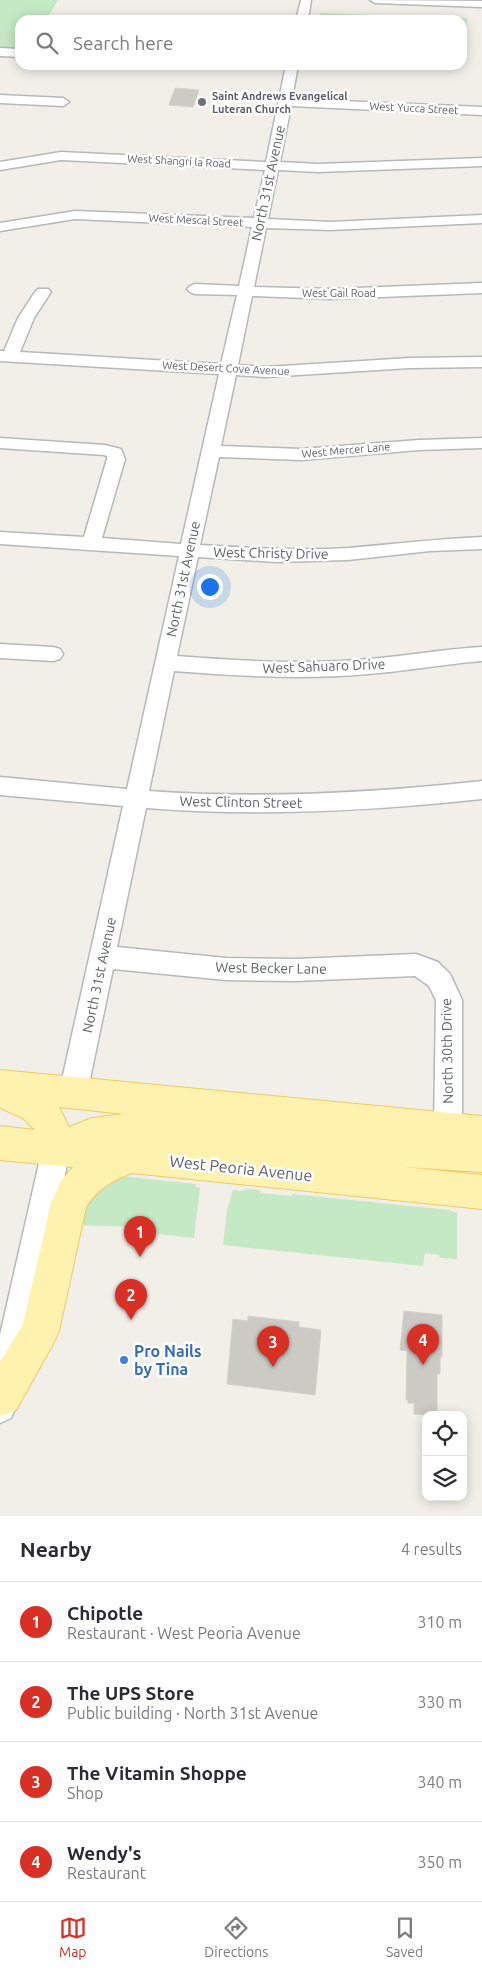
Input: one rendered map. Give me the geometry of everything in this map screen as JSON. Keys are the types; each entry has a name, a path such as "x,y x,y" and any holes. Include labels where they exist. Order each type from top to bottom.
{"main road":[{"path":"0,1086 482,1132"},
{"path":"0,1092 34,1106 44,1113 55,1136 56,1150 92,1134 114,1130 151,1130 320,1145 482,1155"},
{"path":"0,1109 34,1106 73,1093"},
{"path":"73,1093 75,1106 92,1134 113,1150 132,1157"},
{"name":"West Peoria Avenue","path":"0,1143 482,1192"},
{"path":"1,1401 40,1331 69,1203 76,1189 85,1178 97,1170 132,1157"}],"street":[{"path":"303,15 306,0"},
{"path":"369,2 482,4"},
{"path":"0,52 15,53"},
{"name":"North 31st Avenue","path":"73,1093 291,70"},
{"path":"0,99 63,102"},
{"name":"West Yucca Street","path":"285,102 482,110"},
{"name":"West Shangri la Road","path":"0,166 61,156 318,168 357,162 482,162"},
{"name":"West Mescal Street","path":"0,227 55,216 75,215 330,226 482,219"},
{"name":"West Gail Road","path":"195,288 331,294 482,288"},
{"path":"5,356 43,292"},
{"name":"West Desert Cove Avenue","path":"5,356 288,372 410,363 482,362"},
{"path":"0,443 105,450 115,453 116,459 91,545"},
{"name":"West Mercer Lane","path":"210,451 264,455 313,454 406,445 482,443"},
{"name":"West Christy Drive","path":"0,538 244,555 313,556 430,545 482,543"},
{"path":"0,651 52,654"},
{"name":"West Sahuaro Drive","path":"165,663 239,668 355,668 482,654"},
{"name":"West Clinton Street","path":"0,786 204,803 351,803 482,790"},
{"name":"West Becker Lane","path":"102,957 235,969 314,970 416,965 428,969 438,976"},
{"name":"North 30th Drive","path":"438,976 449,1000 448,1129"},
{"path":"1,1401 56,1150"}],"green space":[{"path":"0,0 58,0 49,15 15,15 15,48 0,48"},
{"path":"319,13 378,15 321,15"},
{"path":"120,1176 195,1184 196,1187 200,1187 194,1238 159,1234 133,1227 76,1225 90,1200"},
{"path":"246,1189 260,1190 260,1193 292,1196 292,1194 449,1210 457,1213 457,1259 440,1258 439,1255 425,1253 423,1266 223,1245 227,1210 233,1190 242,1191"}],"building":[{"path":"175,88 199,90 193,107 169,105"},
{"path":"404,1311 442,1315 442,1357 440,1357 440,1374 437,1374 437,1411 422,1411 422,1414 414,1414 414,1403 408,1403 408,1400 406,1400 407,1351 400,1350"},
{"path":"248,1316 299,1322 299,1327 321,1330 315,1395 227,1384 233,1319 248,1321"}],"place":[{"name":"Saint Andrews Evangelical Luteran Church","path":"202,102"},
{"name":"Chipotle","path":"140,1257"},
{"name":"The UPS Store","path":"131,1320"},
{"name":"Pro Nails by Tina","path":"124,1360"},
{"name":"Wendy's","path":"423,1365"},
{"name":"The Vitamin Shoppe","path":"273,1367"}]}
